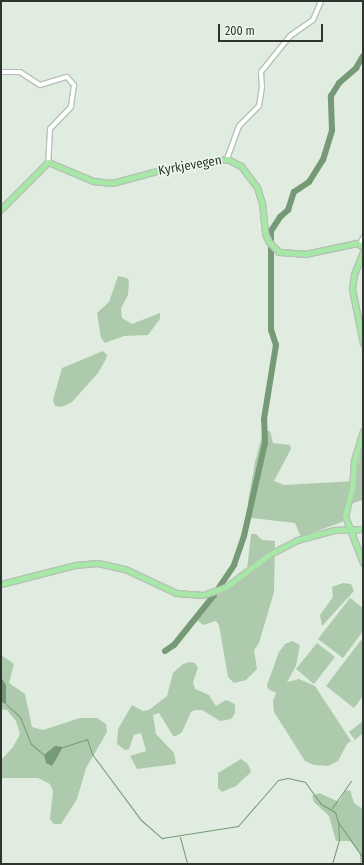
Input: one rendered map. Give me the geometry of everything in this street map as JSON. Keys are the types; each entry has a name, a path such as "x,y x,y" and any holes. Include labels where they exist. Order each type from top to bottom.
{"main road":[{"name":"Kyrkjevegen","path":"48,162 93,181 112,183 157,171 227,159 241,166 257,187 262,203 265,234 269,242 279,252 300,254 362,245"},
{"path":"1,209 48,162"},
{"path":"363,252 354,274 352,289 363,343"},
{"path":"363,431 345,511 349,529 363,563"},
{"path":"1,584 75,565 98,563 125,568 176,593 203,595 226,587 264,558 291,542 317,534 349,529 363,530"}],"street":[{"path":"227,159 239,126 259,106 262,87 260,72 290,36 313,20 321,1"},
{"path":"1,72 20,72 40,85 67,77 74,85 71,108 50,130 48,162"},
{"path":"362,245 363,238"}],"shaded area":[{"path":"118,276 127,278 129,281 128,295 121,308 122,318 132,324 160,313 160,319 148,335 124,336 105,343 101,338 97,313 109,302"},
{"path":"103,351 107,355 98,373 72,402 62,407 55,406 53,400 62,368"},
{"path":"270,431 273,443 290,445 291,449 274,481 284,485 355,481 363,441 363,500 350,504 342,522 303,536 300,535 295,523 251,518 248,502 255,462 263,432"},
{"path":"251,534 256,534 262,540 275,541 274,592 259,643 254,650 257,669 246,680 234,683 228,677 219,625 216,621 203,625 195,618 208,604 247,570"},
{"path":"343,583 351,584 354,591 322,626 320,615 333,597 332,587"},
{"path":"350,598 363,608 363,631 343,658 318,639"},
{"path":"361,640 363,642 363,696 354,708 326,686"},
{"path":"292,641 300,645 296,666 287,682 299,679 315,686 351,741 347,744 338,761 328,766 314,765 305,761 274,712 273,701 276,693 268,689 267,685 279,652 285,644"},
{"path":"317,643 335,657 314,684 296,669"},
{"path":"1,655 14,664 9,683 25,694 32,727 43,730 80,718 97,718 106,724 107,732 86,768 77,799 61,824 54,824 50,819 53,791 50,784 38,778 1,778 1,760 13,747 20,734 16,721 7,710 1,709 1,702 6,703 6,685 1,677"},
{"path":"190,662 195,663 198,668 193,682 195,689 209,695 216,706 226,700 235,704 235,713 231,719 220,721 202,710 195,710 191,712 182,732 176,736 173,736 159,713 153,715 156,734 174,753 176,764 137,769 130,756 146,751 141,733 134,735 129,749 125,750 117,744 118,729 132,705 143,711 149,710 167,696 173,673 183,664"},
{"path":"1,677 6,685 6,704 1,702"},
{"path":"363,721 363,733 355,740 349,732"},
{"path":"55,746 63,747 52,766 46,763 44,755"},
{"path":"241,759 248,764 251,772 236,786 222,792 218,788 218,773"},
{"path":"350,790 354,803 363,809 363,864 360,862 360,852 350,841 336,841 329,816 314,802 312,796 319,793 339,802 345,791"}],"waterway":[{"path":"165,651 174,645 214,595 234,565 244,536 265,443 264,419 276,345 271,330 271,231 280,217 288,210 294,192 309,182 323,160 332,130 331,96 339,83 356,68 363,56"},
{"path":"6,704 20,717 31,744 44,755"},
{"path":"63,747 87,739 92,754 141,820 162,838 238,826 278,780 288,778 305,782 321,804 335,812 338,822 363,858"},
{"path":"332,808 351,781"},
{"path":"332,864 339,839 338,822"},
{"path":"180,837 187,864"}]}
